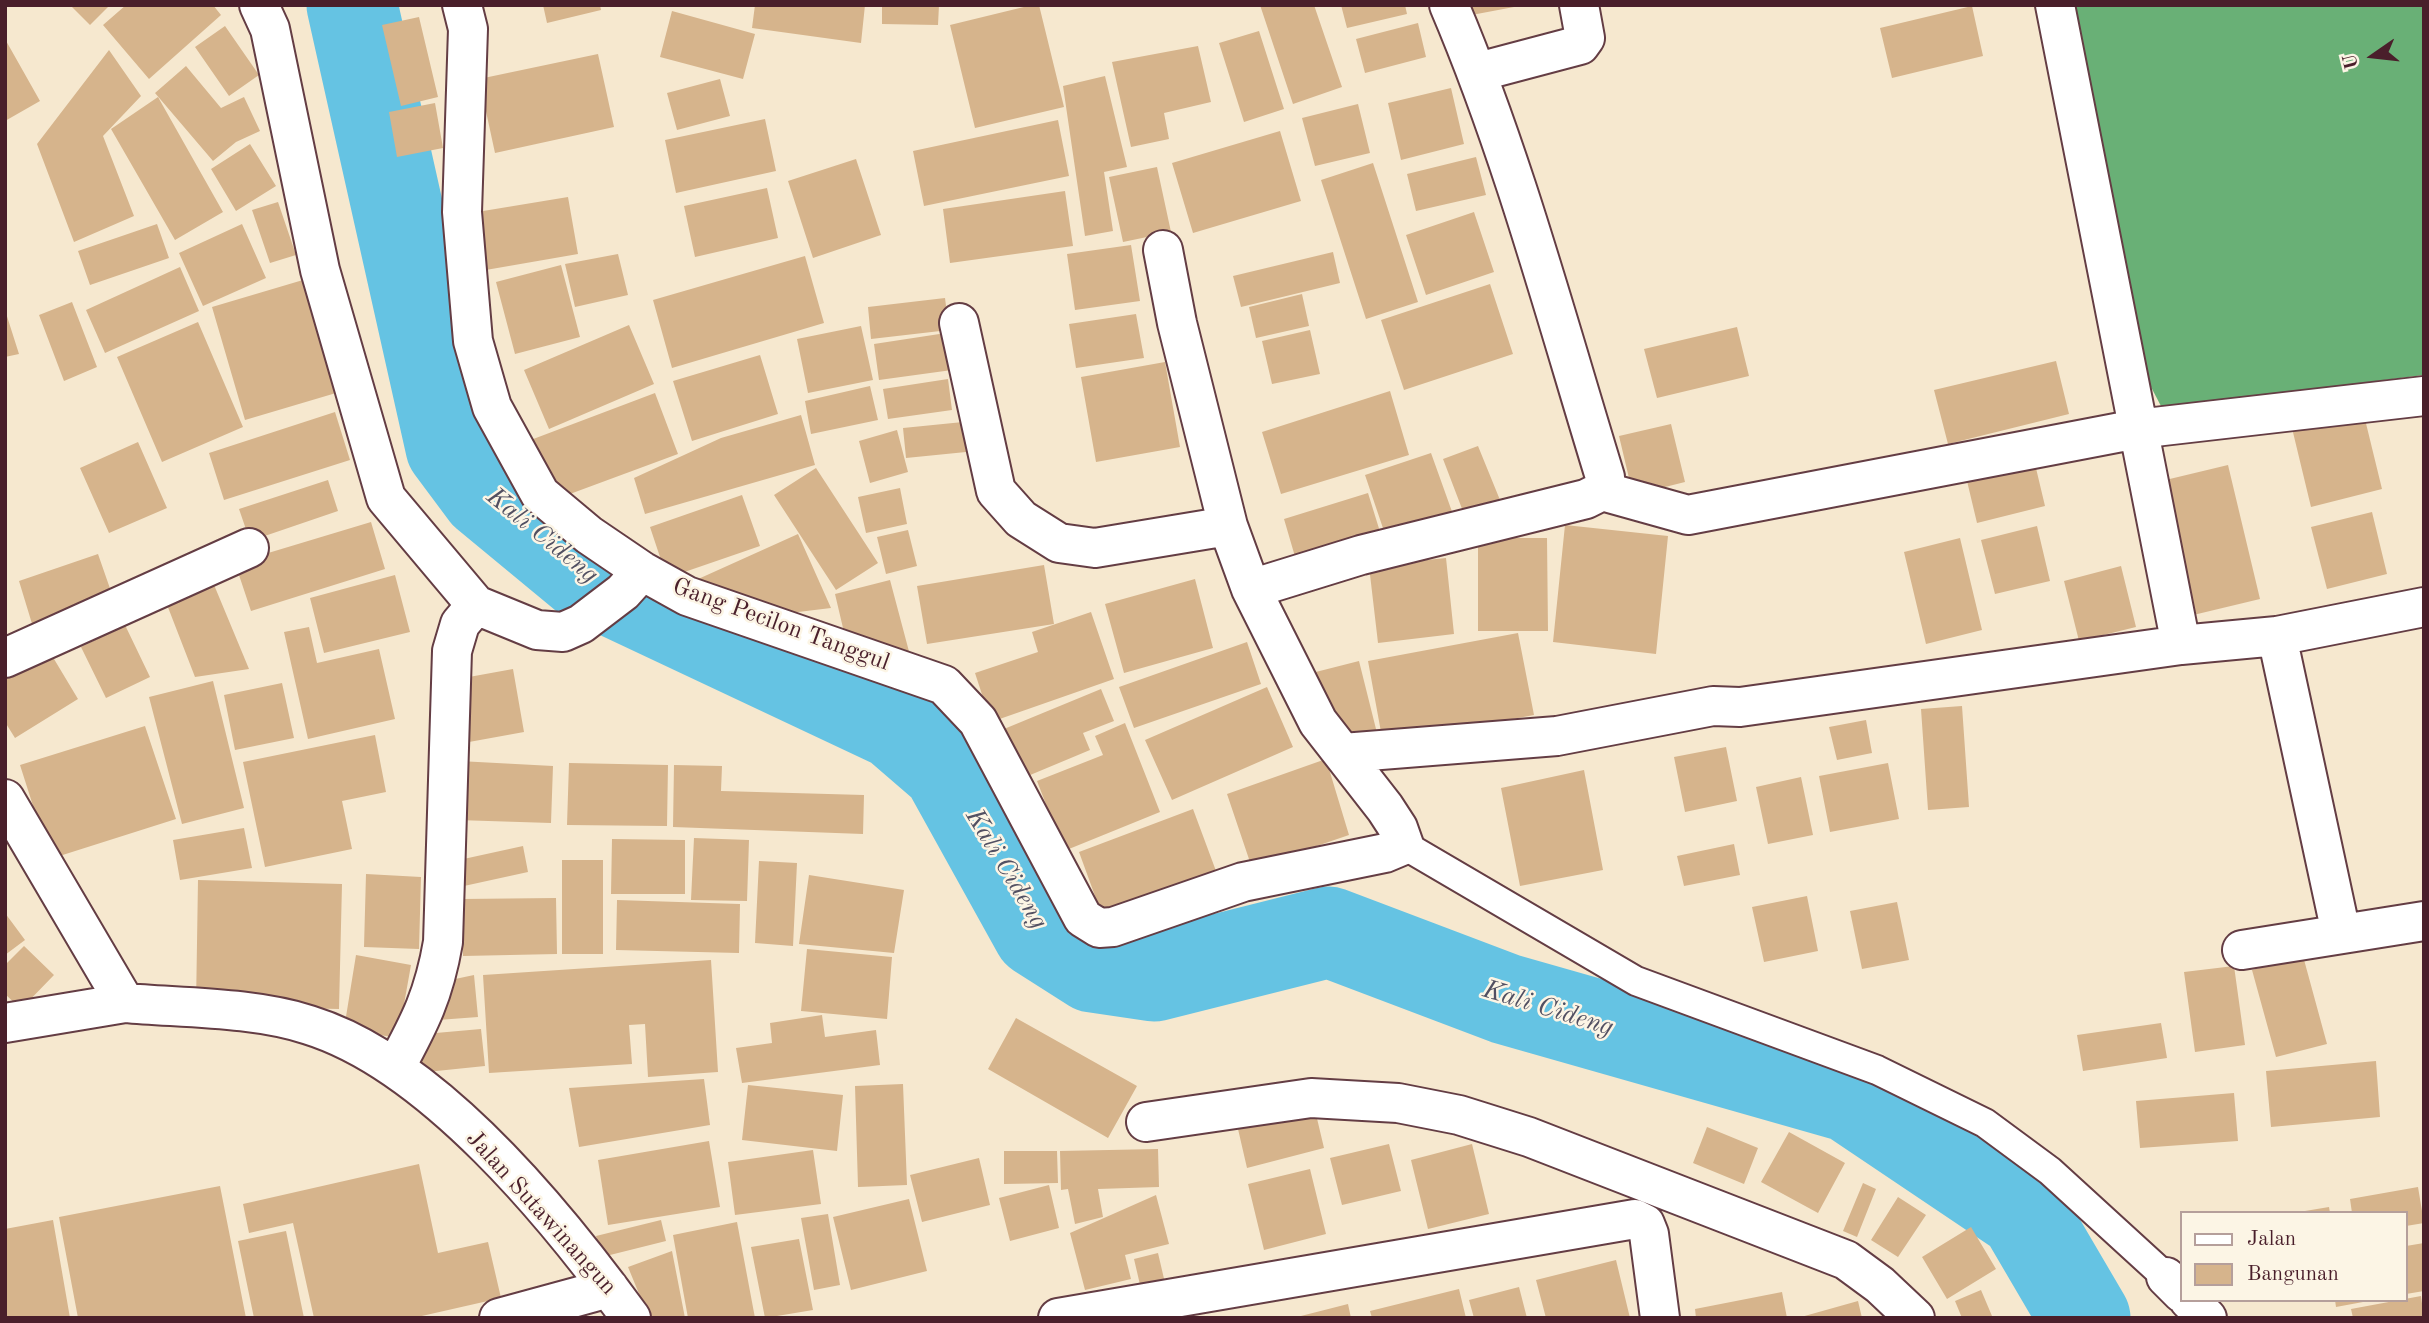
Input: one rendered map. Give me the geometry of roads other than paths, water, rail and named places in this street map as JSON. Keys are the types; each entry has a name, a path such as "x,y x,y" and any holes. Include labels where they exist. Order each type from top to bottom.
{"street":[{"path":"259,5 270,29 320,270 386,498 475,605 549,632 563,632 581,624 632,581"},
{"name":"Gang Pecilon Tanggul","path":"462,5 468,29 462,212 474,341 492,407 540,494 589,535 632,581 687,596 944,685 978,721 1083,918 1099,928 1113,927 1242,882 1385,853 1404,845"},
{"path":"1449,5 1478,72 1605,477 1602,491"},
{"path":"1478,72 1580,45 1585,38 1579,5"},
{"path":"2055,5 2181,645"},
{"path":"1163,250 1177,323 1228,526 1251,589 1318,722 1398,828 1404,845"},
{"path":"959,323 996,491 1021,519 1059,543 1095,548 1228,526"},
{"path":"1251,589 1315,567 1586,499 1602,491 1688,515 2137,429 2424,396"},
{"path":"5,659 249,548"},
{"path":"395,1068 425,1014 436,984 443,942 452,651 460,624 475,605"},
{"path":"1343,753 1557,736 1713,706 1740,707 2181,645 2277,636 2424,607"},
{"path":"2277,636 2341,933"},
{"path":"5,799 125,1003"},
{"path":"2242,950 2424,921"},
{"name":"Jalan Sutawinangun","path":"5,1023 125,1003 246,1013 309,1024 371,1051 419,1083 507,1167 620,1303"},
{"path":"1146,1122 1311,1098 1398,1103 1460,1115 1529,1137 1846,1260 1880,1285 1915,1318"},
{"path":"1058,1318 1635,1219 1645,1224 1649,1234 1660,1318"},
{"path":"2191,1302 2207,1318"},
{"path":"499,1318 620,1303"}],"lane":[{"path":"1404,845 1636,981 1877,1070 1985,1123 2050,1171 2179,1290"}],"waterway":[{"name":"Kali Cideng","path":"352,5 451,447 486,494 590,580 896,724 947,768 1038,932 1093,967 1154,976 1329,932 1506,999 1850,1097 2024,1214 2085,1318"}]}
